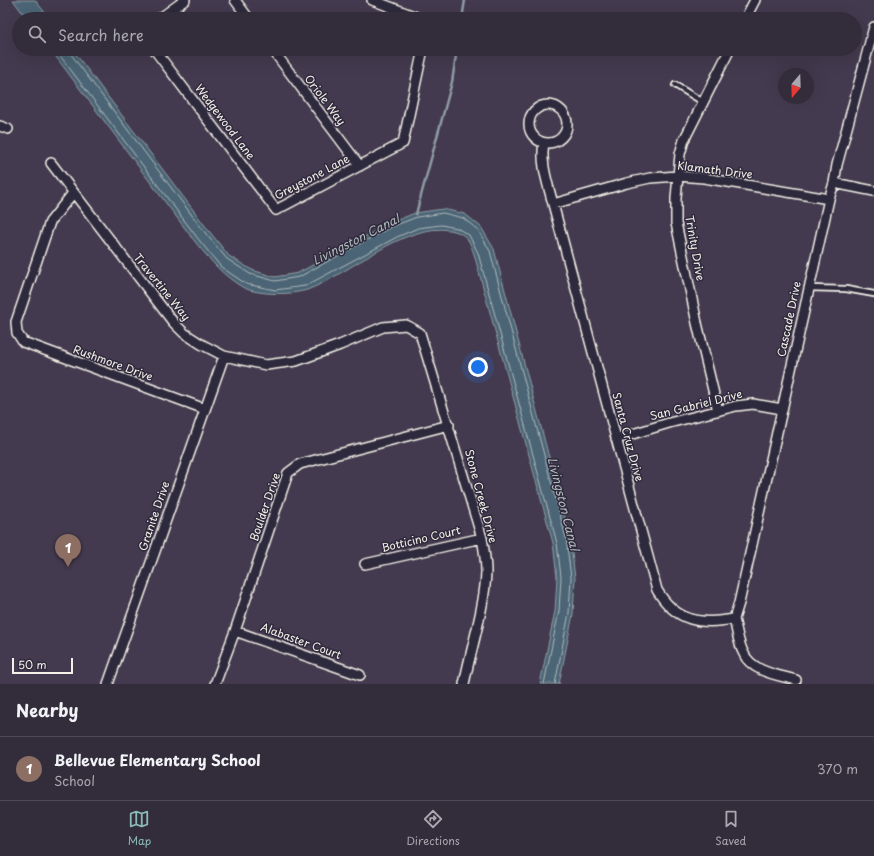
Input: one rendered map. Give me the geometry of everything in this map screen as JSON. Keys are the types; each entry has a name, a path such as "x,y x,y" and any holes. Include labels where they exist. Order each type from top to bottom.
{"street":[{"path":"169,12 185,0"},
{"path":"235,0 244,12"},
{"path":"372,0 404,12"},
{"path":"749,12 755,0"},
{"name":"Cascade Drive","path":"734,619 739,603 829,198 874,27"},
{"name":"Wedgewood Lane","path":"159,56 276,210"},
{"name":"Oriole Way","path":"277,56 360,166"},
{"name":"Greystone Lane","path":"276,210 403,143 422,56"},
{"name":"Trinity Drive","path":"718,411 697,323 676,223 676,198 680,154 684,140 726,56"},
{"path":"543,105 552,105 558,107 566,116 566,130 559,140 544,143 532,135 528,122 530,116 538,107 543,105"},
{"name":"Santa Cruz Drive","path":"544,143 542,151 543,163 553,204 657,590 672,608 685,617 699,621 715,622 734,619"},
{"name":"Travertine Way","path":"51,163 173,322 201,344 224,356 266,365 296,362 383,327 406,325"},
{"name":"Klamath Drive","path":"553,204 627,183 650,178 678,176 704,178 829,198"},
{"path":"834,183 874,191"},
{"name":"Rushmore Drive","path":"73,193 50,222 16,322 17,333 23,342 205,409"},
{"name":"Stone Creek Drive","path":"406,325 420,333 482,538 486,571 485,582 464,684"},
{"name":"Granite Drive","path":"108,684 224,356"},
{"name":"San Gabriel Drive","path":"616,439 669,423 736,406 753,404 782,409"},
{"name":"Boulder Drive","path":"215,684 235,631 288,473 300,464 449,426"},
{"name":"Botticino Court","path":"365,564 482,538"},
{"path":"734,619 743,653 751,664 759,669 796,680"},
{"name":"Alabaster Court","path":"235,631 360,675"}],"lane":[{"path":"675,86 703,102"},
{"path":"808,288 846,289 874,294"}],"water":[{"path":"13,0 35,0 44,12 22,12"},
{"path":"55,56 77,56 229,256 252,270 275,277 298,273 390,223 415,213 443,209 465,214 481,227 494,249 570,537 575,578 573,614 559,684 540,684 555,611 557,578 553,543 474,254 467,239 458,232 450,230 433,230 414,234 377,251 323,283 307,290 293,293 275,294 250,290 237,284 212,262 196,243"}],"waterway":[{"path":"463,12 465,0"},
{"path":"416,214 452,82 456,56"}],"place":[{"name":"Bellevue Elementary School","path":"68,567"}],"water label":[{"name":"Livingston Canal","path":"356,240"},
{"name":"Livingston Canal","path":"563,504"}]}
